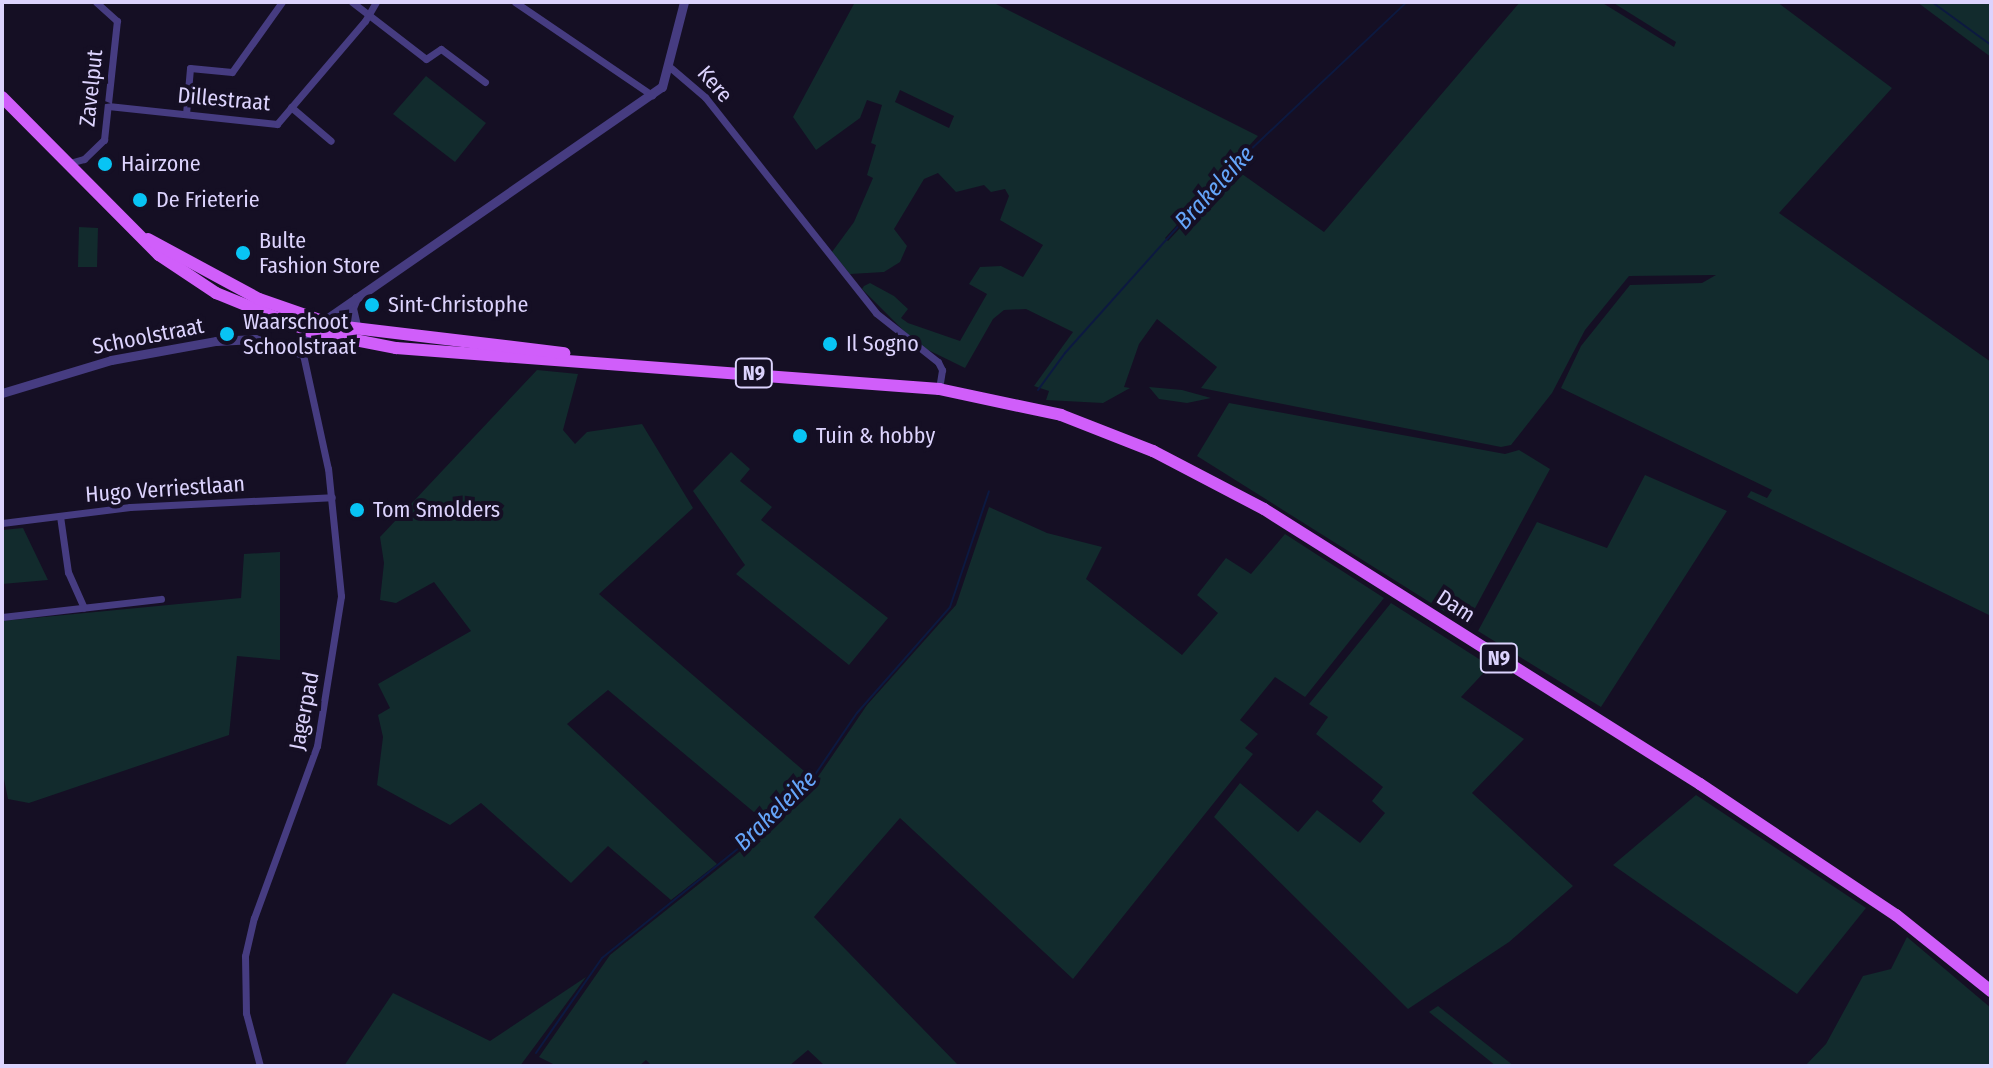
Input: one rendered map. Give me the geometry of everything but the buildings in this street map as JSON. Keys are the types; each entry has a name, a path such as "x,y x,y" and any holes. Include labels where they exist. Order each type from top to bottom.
{"main road":[{"name":"N9","path":"3,99 159,255 216,293 309,331 357,330 440,346"},
{"name":"N9","path":"145,238 259,299 326,329 478,350 939,389"},
{"name":"Dam","path":"939,389 1075,420 1198,471 1264,509 1780,836 1929,939 1991,991"}],"street":[{"name":"Zavelput","path":"65,164 84,159 104,140 117,21 96,2"},
{"path":"186,114 190,68 232,72 282,2"},
{"path":"352,2 426,59 441,49 485,82"},
{"name":"Dillestraat","path":"108,106 273,124 291,107 376,2"},
{"path":"515,2 652,95"},
{"path":"671,68 675,28 684,2"},
{"name":"Kere","path":"326,329 357,297 652,95 671,68 705,97 856,290 912,345 938,362 942,370 939,389"},
{"path":"291,107 331,141"},
{"path":"357,297 352,308 357,330"},
{"path":"303,354 326,329"},
{"path":"303,354 309,331"},
{"name":"Schoolstraat","path":"2,393 111,360 216,341 255,339 303,354"},
{"name":"Jagerpad","path":"260,1066 246,1013 245,956 254,918 317,746 341,596 332,497 303,354"},
{"name":"Hugo Verriestlaan","path":"2,523 170,504 332,497"},
{"path":"60,516 66,563 84,608"},
{"path":"2,617 161,599"}],"green space":[{"path":"855,2 992,2 1258,136 1165,238 1168,241 1235,169 1324,232 1520,2 1601,2 1674,47 1676,42 1612,2 1777,2 1892,88 1779,213 1991,362 1991,616 1747,497 1751,491 1767,498 1772,490 1561,388 1581,346 1630,285 1702,283 1716,275 1629,276 1585,330 1552,393 1511,445 1501,447 1201,388 1217,367 1157,319 1139,344 1124,387 1130,388 1103,403 1046,400 1049,391 1034,386 1073,332 1026,309 1004,310 993,319 965,368 918,345 862,289 870,283 894,296 908,309 901,318 908,323 960,341 987,294 969,284 980,267 1001,266 1023,277 1043,245 1000,220 1009,196 1005,189 991,192 984,185 956,192 938,173 924,179 894,229 907,246 900,262 884,272 850,274 832,252 854,222 873,178 867,175 876,145 871,143 882,105 867,100 860,118 816,150 793,117","holes":["900,90 954,116 949,128 895,102"]},
{"path":"1917,2 1991,2 1991,57 1980,49"},
{"path":"426,76 486,123 455,162 393,114"},
{"path":"79,227 98,228 97,267 78,267"},
{"path":"537,370 578,374 563,430 575,444 587,432 642,424 693,508 599,594 811,777 767,823 608,690 567,724 717,864 671,900 608,846 571,883 481,803 450,825 377,785 383,737 378,715 390,708 378,684 471,631 434,582 396,603 380,600 384,563 380,537"},
{"path":"1149,387 1182,390 1211,398 1187,403 1159,399"},
{"path":"1229,403 1505,454 1519,450 1550,469 1466,625 1197,456"},
{"path":"731,452 750,469 740,481 772,507 761,520 888,618 849,665 736,574 745,565 693,491"},
{"path":"1645,475 1727,511 1601,707 1478,631 1537,522 1607,548"},
{"path":"989,507 1047,533 1102,547 1086,579 1182,655 1218,613 1197,595 1226,558 1251,574 1285,534 1384,598 1305,697 1275,677 1240,720 1258,734 1245,748 1253,754 1073,979 900,818 814,917 959,1066 825,1066 808,1050 789,1066 652,1066 646,1060 639,1066 557,1066 539,1057 610,955 778,821 811,787 867,705 956,605"},
{"path":"23,528 48,580 2,584 2,530"},
{"path":"280,552 280,660 237,656 229,735 29,803 8,799 2,769 2,621 241,598 244,554"},
{"path":"1391,603 1490,666 1461,697 1524,739 1472,793 1573,886 1509,942 1408,1009 1214,817 1240,783 1298,832 1317,810 1360,843 1385,813 1372,801 1383,787 1316,734 1328,717 1309,704"},
{"path":"1696,795 1866,908 1797,994 1613,865"},
{"path":"1907,937 1991,1008 1991,1066 1805,1066 1826,1044 1863,976 1891,969"},
{"path":"586,977 520,1066 344,1066 393,993 490,1041"},
{"path":"1438,1006 1514,1066 1496,1066 1429,1012"}],"waterway":[{"name":"Brakeleike","path":"1038,390 1065,353 1227,172 1407,2"},
{"path":"1932,2 1991,45"},
{"name":"Brakeleike","path":"536,1053 602,958 771,822 808,785 857,713 950,607 989,491"}],"place":[{"name":"Hairzone","path":"105,164"},
{"name":"De Frieterie","path":"140,200"},
{"name":"Bulte Fashion Store","path":"243,253"},
{"name":"Sint-Christophe","path":"372,305"},
{"name":"Waarschoot Schoolstraat","path":"227,334"},
{"name":"Il Sogno","path":"830,344"},
{"name":"Tuin & hobby","path":"800,436"},
{"name":"Tom Smolders","path":"357,510"}]}
